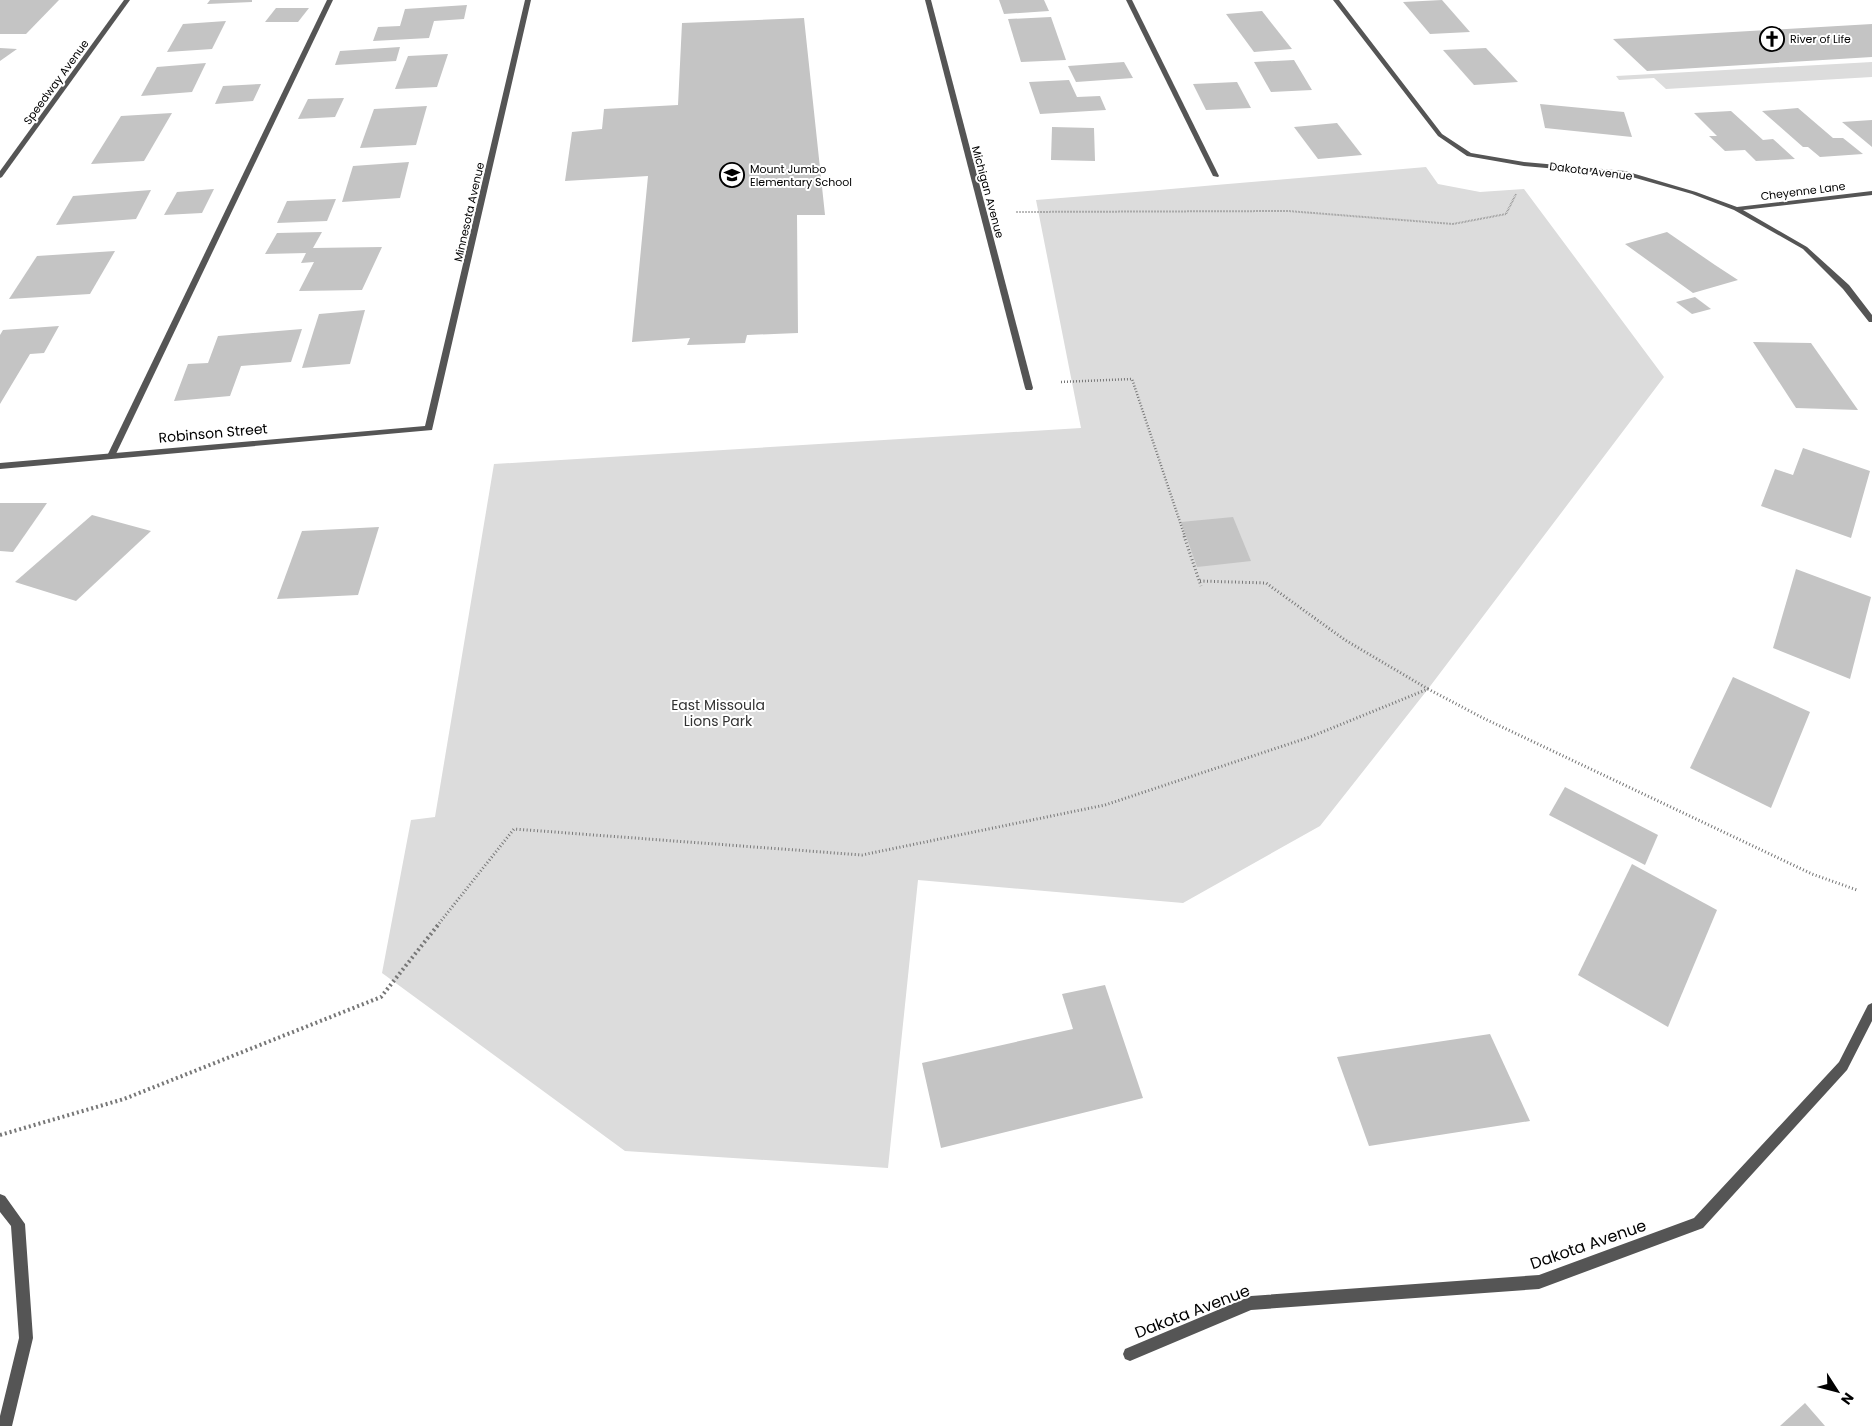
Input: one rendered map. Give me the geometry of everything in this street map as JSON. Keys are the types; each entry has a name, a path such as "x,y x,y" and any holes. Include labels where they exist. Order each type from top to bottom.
{"street":[{"name":"Speedway Avenue","path":"0,176 127,0"},
{"path":"111,456 330,0"},
{"name":"Minnesota Avenue","path":"429,428 528,0"},
{"name":"Michigan Avenue","path":"928,0 1028,386"},
{"path":"1129,0 1216,176"},
{"name":"Dakota Avenue","path":"1336,0 1440,135 1470,155 1524,164 1626,173 1694,193 1736,209 1805,248 1846,287 1872,320"},
{"name":"Cheyenne Lane","path":"1736,209 1872,193"},
{"name":"Robinson Street","path":"0,466 429,428"},
{"name":"Dakota Avenue","path":"1130,1354 1251,1303 1539,1282 1698,1223 1843,1066 1872,1009"},
{"path":"0,1201 18,1224 26,1338 5,1426"}],"path":[{"path":"983,213 1288,211 1453,224 1506,214 1518,190 1524,164"},
{"path":"1028,386 1132,379 1201,586"},
{"path":"1200,581 1266,583 1345,640 1428,689 1483,718 1812,874 1857,890"},
{"path":"0,1135 124,1099 381,997 514,829 862,855 1106,805 1310,737 1428,689"}],"green space":[{"path":"1872,62 1872,77 1666,89 1654,78 1619,80 1616,76"},
{"name":"East Missoula Lions Park","path":"1426,167 1438,184 1480,192 1524,189 1664,377 1428,689 1320,826 1183,903 918,880 888,1168 625,1151 382,973 411,820 435,817 494,464 1081,428 1036,200"}],"building":[{"path":"0,0 59,0 26,34 0,34"},
{"path":"210,0 252,0 252,2 207,4"},
{"path":"999,0 1044,0 1049,11 1004,14"},
{"path":"1442,0 1470,32 1430,34 1403,2"},
{"path":"467,5 464,19 434,21 429,38 373,41 378,27 400,26 405,9"},
{"path":"276,8 309,8 298,22 265,22"},
{"path":"1262,11 1292,49 1254,52 1226,14"},
{"path":"1051,17 1066,60 1021,62 1008,19"},
{"path":"804,18 825,215 797,215 798,333 747,335 745,343 687,345 690,338 632,342 648,176 565,181 572,132 602,129 604,109 678,105 682,23"},
{"path":"226,21 212,49 167,52 183,24"},
{"path":"1872,24 1872,57 1647,71 1613,39"},
{"path":"400,47 396,61 335,65 340,51"},
{"path":"0,48 17,49 0,61"},
{"path":"1486,48 1518,82 1474,85 1443,50"},
{"path":"448,54 437,87 395,89 408,56"},
{"path":"1294,60 1312,90 1271,92 1254,62"},
{"path":"1124,62 1133,78 1076,82 1068,66"},
{"path":"206,63 192,92 141,96 157,67"},
{"path":"1069,80 1077,97 1100,96 1106,110 1040,114 1029,82"},
{"path":"1237,82 1251,108 1206,110 1193,84"},
{"path":"261,84 253,101 215,104 223,86"},
{"path":"344,98 335,117 298,119 308,99"},
{"path":"1540,104 1624,112 1632,137 1545,128"},
{"path":"427,106 416,145 360,148 374,109"},
{"path":"1798,108 1833,138 1843,138 1863,154 1820,157 1808,147 1803,147 1762,111"},
{"path":"1731,111 1763,140 1773,139 1795,159 1756,161 1745,150 1725,151 1709,136 1717,136 1694,113"},
{"path":"172,113 144,161 91,164 121,116"},
{"path":"1872,120 1872,147 1842,122"},
{"path":"1337,123 1362,155 1318,159 1294,127"},
{"path":"1052,127 1094,128 1095,161 1051,160"},
{"path":"409,162 400,198 342,202 353,166"},
{"path":"214,189 202,213 164,215 177,192"},
{"path":"151,190 136,219 56,225 73,196"},
{"path":"336,199 327,221 277,223 287,201"},
{"path":"322,232 313,248 382,247 362,290 299,291 314,262 301,263 306,253 265,254 277,233"},
{"path":"1667,232 1738,280 1693,293 1625,244"},
{"path":"115,251 90,294 9,299 37,256"},
{"path":"1695,297 1711,309 1692,314 1676,302"},
{"path":"365,310 350,364 302,368 319,314"},
{"path":"59,326 44,353 30,354 0,404 0,335 3,330"},
{"path":"302,329 291,362 241,366 230,396 174,401 188,364 208,363 218,336"},
{"path":"1753,342 1811,343 1858,410 1796,408"},
{"path":"1803,448 1870,471 1851,538 1761,506 1775,469 1793,475"},
{"path":"0,503 47,503 13,552 0,551"},
{"path":"92,515 151,531 76,601 15,582"},
{"path":"1233,517 1251,561 1197,567 1181,522"},
{"path":"379,527 358,595 277,599 302,531"},
{"path":"1796,569 1871,597 1850,679 1773,648"},
{"path":"1733,677 1810,712 1771,808 1690,768"},
{"path":"1565,787 1658,835 1645,865 1549,815"},
{"path":"1632,864 1717,910 1668,1027 1578,975"},
{"path":"1105,985 1143,1098 941,1148 922,1063 1073,1029 1062,994"},
{"path":"1490,1034 1530,1121 1369,1146 1337,1057"},
{"path":"1805,1403 1825,1426 1780,1426"}],"place":[{"name":"River of Life","path":"1772,39"},
{"name":"Mount Jumbo Elementary School","path":"732,175"}]}
